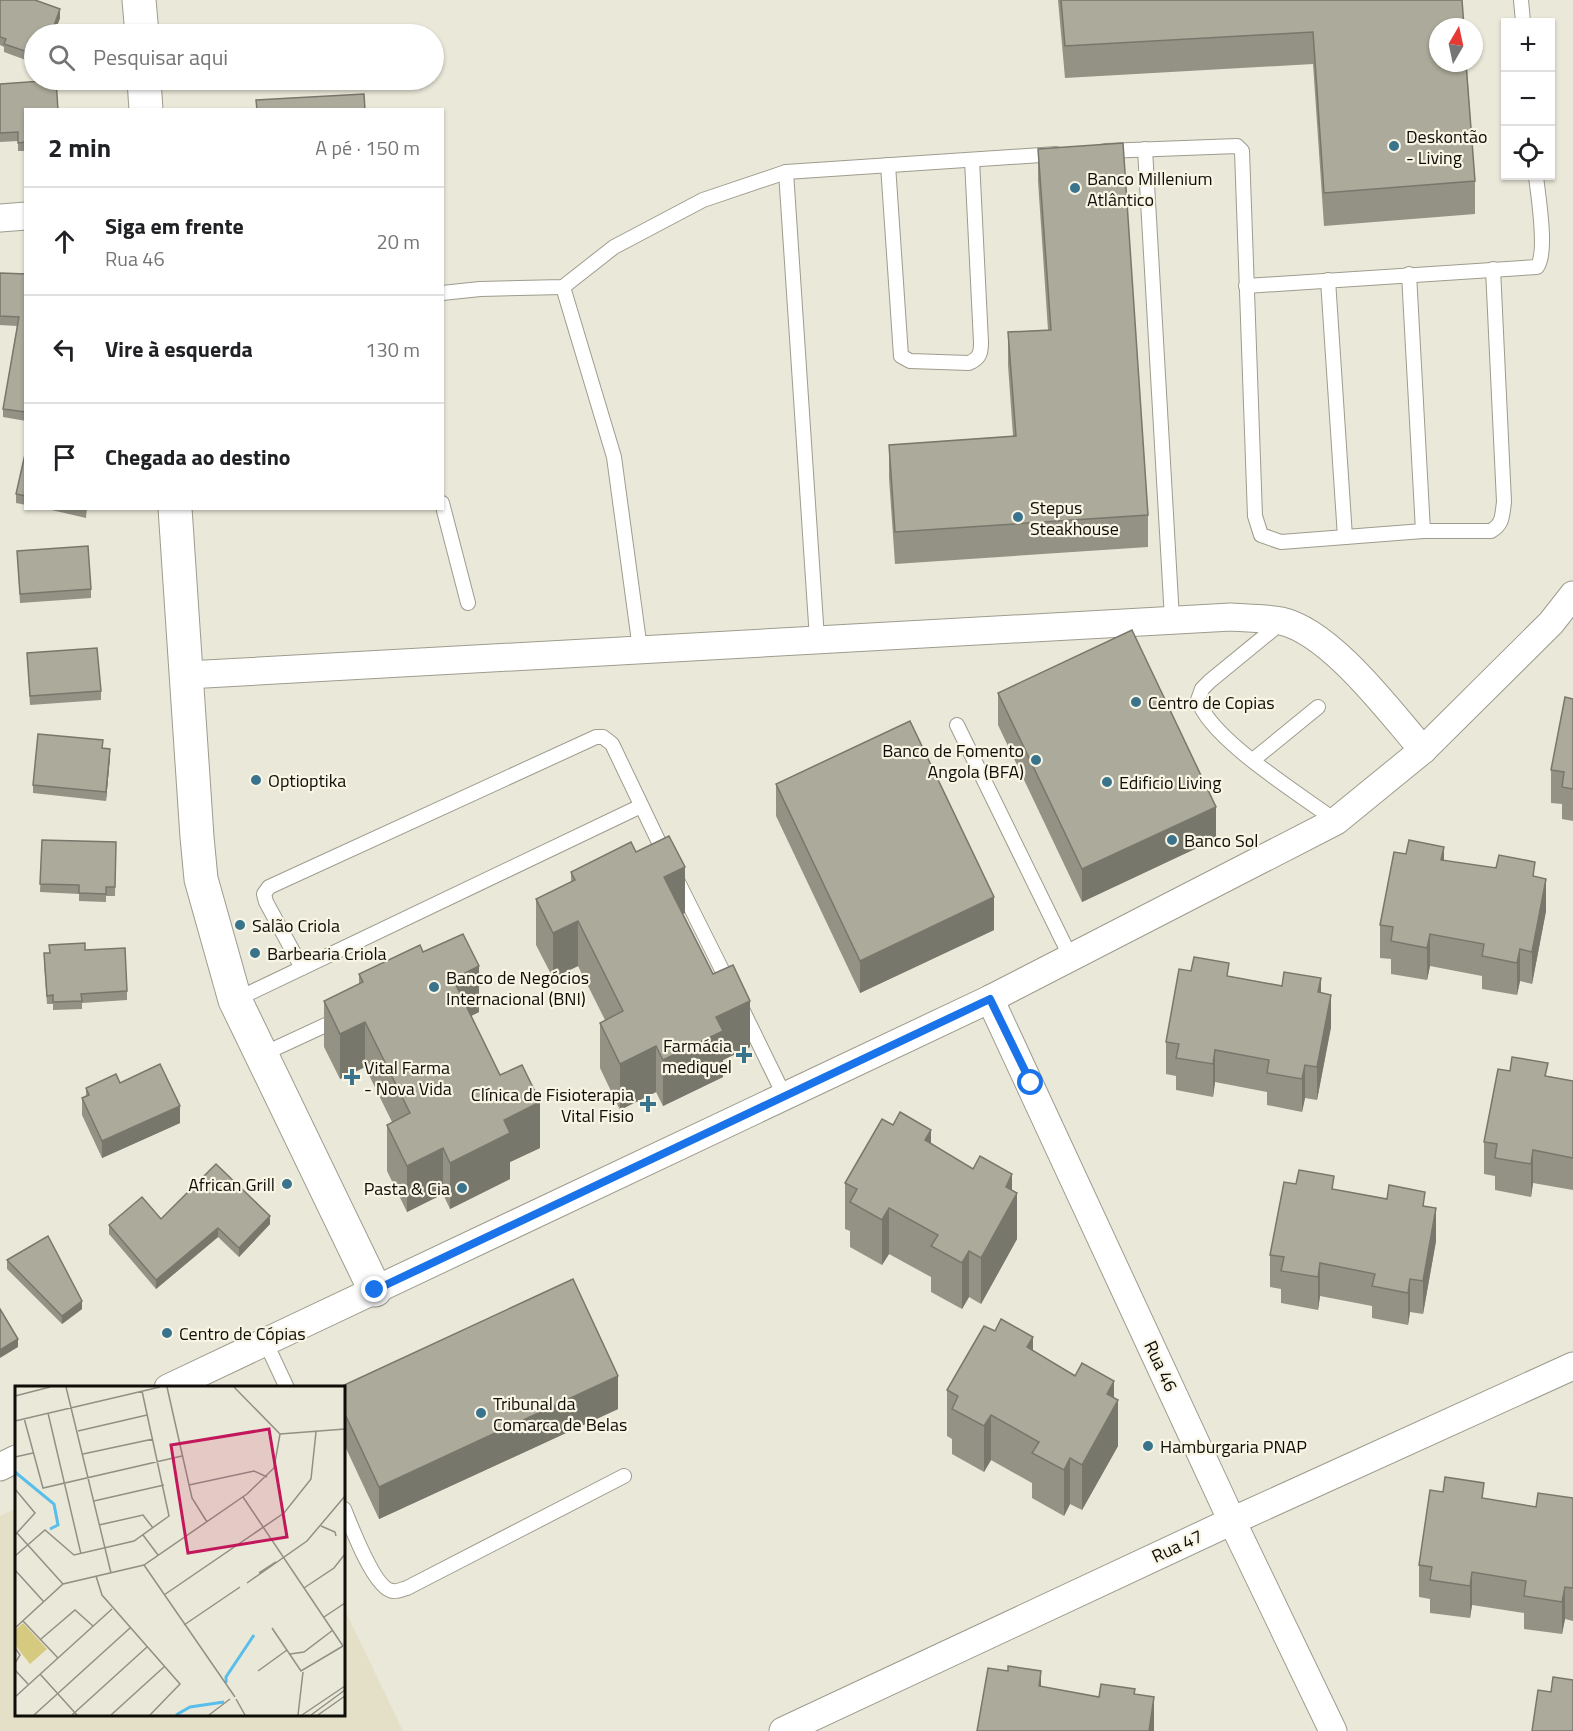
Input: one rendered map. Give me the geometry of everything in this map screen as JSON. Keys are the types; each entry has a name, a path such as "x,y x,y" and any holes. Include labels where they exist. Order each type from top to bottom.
{"street":[{"path":"140,0 141,24"},
{"path":"145,90 146,108"},
{"path":"0,218 24,216"},
{"path":"175,510 201,879 235,1000 375,1290"},
{"path":"172,1386 990,999 1336,821 1423,750 1551,623 1573,595"},
{"path":"187,675 1231,617 1283,622 1318,637 1372,692 1423,750"},
{"name":"Rua 46","path":"990,999 1232,1521 1334,1731"},
{"name":"Rua 47","path":"783,1731 1232,1521 1573,1366"},
{"path":"0,1467 15,1460"}],"lane":[{"path":"1521,0 1522,18"},
{"path":"1522,18 1526,0"},
{"path":"444,293 480,289 563,287 614,247 703,200 786,172 1145,149 1237,146 1242,151 1255,516 1261,535 1281,542 1423,531 1491,531 1502,522 1504,501 1493,269"},
{"path":"1145,149 1172,619"},
{"path":"888,165 901,356 910,361 969,363 977,360 981,353 972,160"},
{"path":"786,172 817,639"},
{"path":"1246,286 1537,267 1542,261 1536,180"},
{"path":"1409,274 1423,531"},
{"path":"1328,280 1345,537"},
{"path":"563,287 614,457 640,649"},
{"path":"444,510 468,603"},
{"path":"1283,622 1210,681 1202,689 1198,700 1208,720 1253,760 1336,821"},
{"path":"1253,760 1318,707"},
{"path":"957,725 1071,958"},
{"path":"302,968 266,902 264,894 269,887 596,737 603,737 612,744 785,1096"},
{"path":"235,1000 641,806"},
{"path":"261,1054 357,1010"},
{"path":"265,1341 286,1386"},
{"path":"345,1511 377,1578 386,1588 394,1592 407,1588 624,1476"}],"shaded area":[{"path":"15,1508 15,1716 345,1716 345,1610 403,1731 0,1731 0,1516"}],"building":[{"path":"0,0 35,0 60,9 55,24 24,24 24,51 4,44 6,39 0,37"},
{"name":"Deskontão - Living","path":"1061,0 1462,0 1463,18 1429,18 1429,72 1467,72 1475,181 1324,193 1313,32 1065,46"},
{"path":"24,82 24,90 57,90 58,108 24,108 24,142 18,143 18,132 0,133 0,84"},
{"path":"364,94 365,108 257,108 256,100"},
{"path":"1123,143 1148,515 895,532 889,445 1016,436 1008,332 1051,330 1038,149"},
{"path":"0,273 24,274 24,412 3,409 19,317 0,316"},
{"path":"24,459 24,496 16,494"},
{"path":"88,546 91,589 20,594 17,551"},
{"name":"Edificio Living","path":"1132,630 1216,807 1082,869 998,693"},
{"path":"97,648 101,691 30,696 27,653"},
{"path":"1565,697 1573,699 1573,789 1562,787 1564,772 1551,770"},
{"path":"910,721 994,897 860,961 776,784"},
{"path":"38,734 103,740 102,748 110,749 106,792 33,785"},
{"path":"669,836 685,867 664,877 713,974 733,965 750,1001 716,1017 723,1031 663,1060 656,1046 620,1064 600,1023 623,1011 578,921 553,933 536,899 575,880 571,872 631,842 636,852"},
{"path":"42,840 116,842 115,887 106,887 106,894 79,893 79,885 40,884"},
{"path":"1409,840 1444,847 1441,860 1496,868 1499,855 1535,862 1533,876 1546,879 1532,952 1520,949 1517,963 1482,956 1484,944 1430,934 1427,948 1391,941 1393,927 1380,925 1394,852 1406,854"},
{"path":"463,934 479,966 453,979 500,1075 522,1065 540,1102 504,1120 510,1133 450,1163 443,1148 407,1166 387,1125 410,1113 365,1022 340,1034 324,1001 363,982 359,974 420,945 423,952"},
{"path":"85,943 85,950 125,948 127,991 81,994 82,1001 53,1002 53,995 47,996 44,953 50,953 49,945"},
{"path":"1194,957 1229,963 1227,976 1282,986 1284,972 1321,978 1318,992 1331,995 1317,1067 1305,1065 1302,1079 1267,1073 1269,1060 1215,1050 1213,1064 1176,1058 1179,1044 1166,1042 1179,969 1191,971"},
{"path":"1512,1057 1548,1063 1545,1076 1573,1081 1573,1158 1533,1150 1531,1164 1495,1158 1497,1144 1484,1142 1498,1069 1510,1071"},
{"path":"160,1064 180,1106 102,1141 82,1098 89,1095 86,1088 116,1074 120,1083"},
{"path":"900,1112 931,1130 925,1140 973,1169 980,1156 1012,1174 1006,1187 1017,1193 981,1258 969,1251 962,1263 931,1246 938,1235 889,1208 882,1220 850,1202 857,1189 845,1183 882,1119 893,1125"},
{"path":"216,1164 270,1216 239,1248 218,1228 156,1280 109,1225 142,1197 161,1219"},
{"path":"1299,1170 1334,1176 1332,1189 1387,1199 1389,1185 1425,1192 1423,1206 1436,1208 1423,1281 1410,1279 1408,1293 1372,1286 1375,1274 1320,1263 1318,1277 1281,1271 1284,1257 1270,1255 1284,1182 1296,1184"},
{"path":"48,1236 82,1301 62,1316 7,1260"},
{"name":"Tribunal da Comarca de Belas","path":"573,1279 618,1376 379,1487 345,1414 345,1386 342,1386"},
{"path":"0,1309 18,1339 0,1350"},
{"path":"1001,1319 1033,1337 1027,1347 1075,1376 1082,1363 1114,1381 1107,1394 1118,1400 1082,1465 1070,1458 1064,1470 1032,1453 1039,1442 991,1415 984,1426 952,1409 958,1396 947,1390 984,1326 995,1331"},
{"path":"1445,1477 1484,1483 1482,1498 1536,1507 1538,1493 1573,1498 1573,1588 1565,1587 1562,1602 1524,1596 1526,1581 1472,1572 1470,1586 1430,1580 1432,1567 1419,1565 1430,1490 1443,1492"},
{"path":"1008,1666 1041,1671 1039,1686 1099,1697 1101,1684 1135,1689 1134,1694 1154,1697 1149,1731 977,1731 988,1668 1008,1671"},
{"path":"1553,1677 1573,1680 1573,1731 1532,1731 1538,1690 1551,1692"}],"place":[{"name":"Deskontão - Living","path":"1394,146"},
{"name":"Banco Millenium Atlântico","path":"1075,188"},
{"name":"Stepus Steakhouse","path":"1018,517"},
{"name":"Centro de Copias","path":"1136,702"},
{"name":"Banco de Fomento Angola (BFA)","path":"1036,760"},
{"name":"Optioptika","path":"256,780"},
{"name":"Edificio Living","path":"1107,782"},
{"name":"Banco Sol","path":"1172,840"},
{"name":"Salão Criola","path":"240,925"},
{"name":"Barbearia Criola","path":"255,953"},
{"name":"Banco de Negócios Internacional (BNI)","path":"434,987"},
{"name":"Farmácia mediquel","path":"744,1055"},
{"name":"Vital Farma - Nova Vida","path":"352,1077"},
{"name":"Clínica de Fisioterapia Vital Fisio","path":"648,1104"},
{"name":"African Grill","path":"287,1184"},
{"name":"Pasta & Cia","path":"462,1188"},
{"name":"Centro de Cópias","path":"167,1333"},
{"name":"Tribunal da Comarca de Belas","path":"481,1413"},
{"name":"Hamburgaria PNAP","path":"1148,1446"}],"route":[{"path":"375,1290 990,999 1031,1083"}]}
